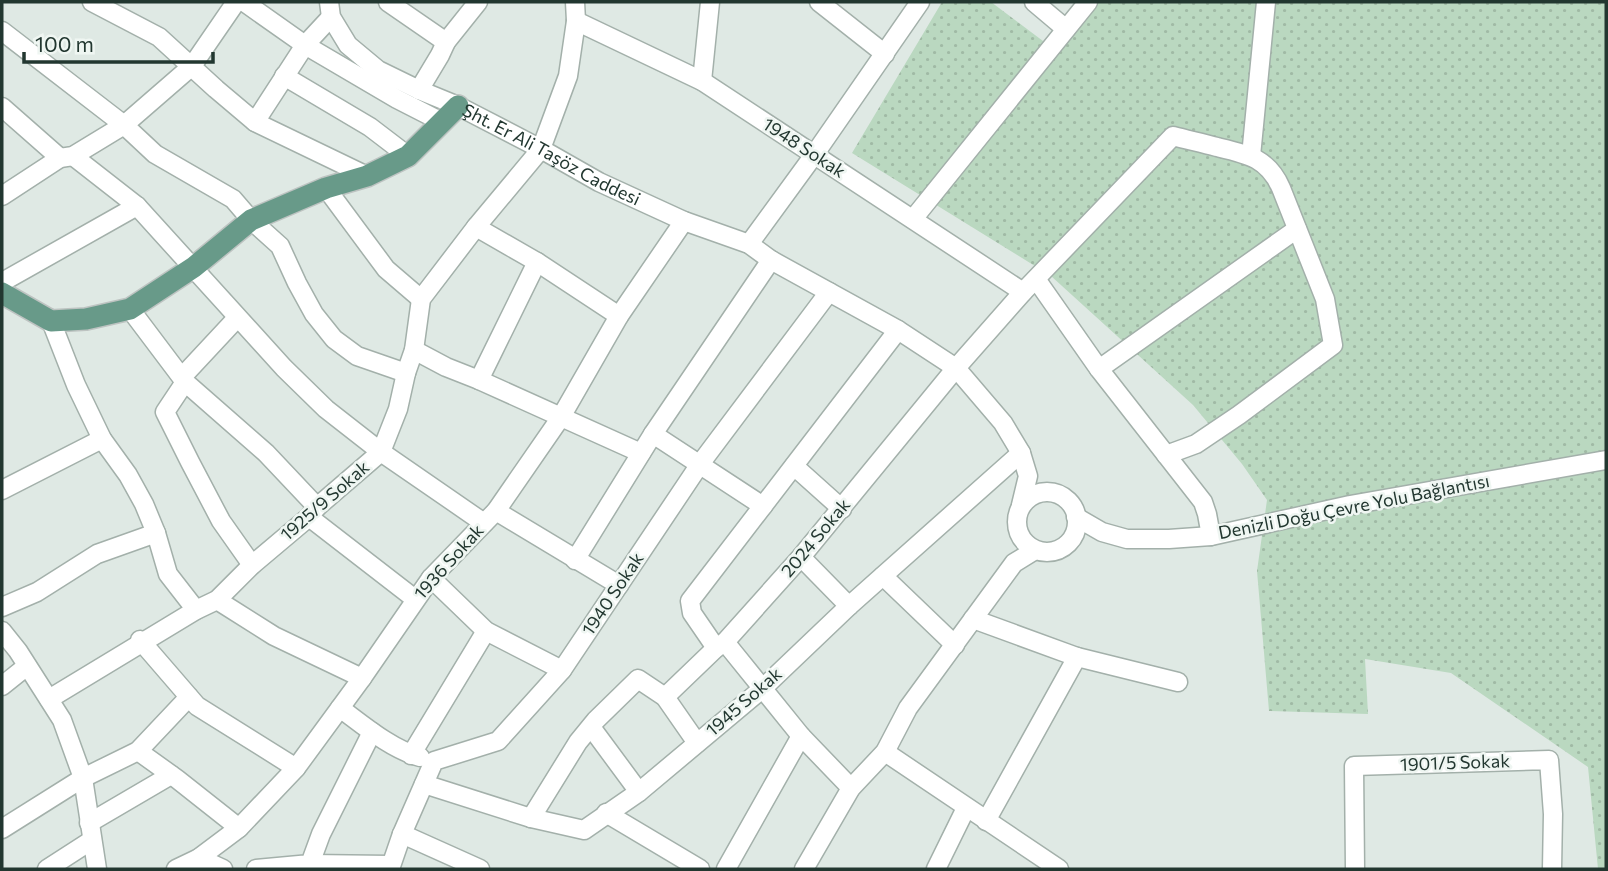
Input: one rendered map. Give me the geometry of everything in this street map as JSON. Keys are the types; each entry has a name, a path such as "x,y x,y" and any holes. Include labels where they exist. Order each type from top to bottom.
{"main road":[{"name":"Şht. Er Ali Taşöz Caddesi","path":"51,321 86,319 130,309 194,267 251,220 326,188 366,176 408,156 458,106"},
{"path":"2,284 51,321"}],"street":[{"path":"92,2 159,37 255,122 366,176"},
{"path":"2,196 124,125 192,66 236,2"},
{"path":"244,2 305,45 442,122"},
{"path":"388,2 446,42"},
{"path":"419,90 446,42 478,2"},
{"name":"1925/9 Sokak","path":"49,699 217,600 251,565 381,452 398,409 414,350 421,299 541,149 568,76 576,21 573,2"},
{"path":"702,82 710,2"},
{"path":"818,2 885,54"},
{"path":"749,244 920,2"},
{"path":"1034,2 1066,29"},
{"path":"914,219 1088,2"},
{"path":"1166,455 1196,444 1333,345 1325,299 1278,180 1268,168 1251,156 1266,2"},
{"path":"255,122 330,9 348,45 378,69 458,106"},
{"name":"1948 Sokak","path":"576,21 702,82 914,219 1030,286"},
{"path":"2,31 124,125 155,154 233,199 251,220 280,246 314,314 334,339 357,356 406,373"},
{"path":"284,76 370,127 408,156"},
{"name":"Şht. Er Ali Taşöz Caddesi","path":"458,106 599,182 684,221 749,244 771,260 898,330 956,368 1003,423 1021,453 1028,476"},
{"path":"3,112 137,206 284,368 326,409 381,452 490,517 619,585"},
{"name":"2024 Sokak","path":"665,697 721,645 801,557 956,368 1173,136 1251,156"},
{"path":"326,188 386,269 421,299"},
{"path":"2,284 137,206"},
{"name":"1936 Sokak","path":"176,869 199,858 239,828 296,768 430,578 490,517 561,417 619,316 684,221"},
{"path":"476,227 537,262 619,316"},
{"path":"1099,369 1297,229"},
{"path":"575,560 653,434 771,260"},
{"path":"479,380 537,262"},
{"path":"1030,286 1203,502 1211,536"},
{"name":"1940 Sokak","path":"434,761 498,741 562,670 700,464 829,292"},
{"path":"130,309 183,379 265,453 313,512 415,599"},
{"path":"237,317 183,379 165,412 221,521 251,565"},
{"path":"51,321 76,385 102,439 128,475 144,504 168,574 196,610"},
{"path":"851,788 692,613 690,601 898,330"},
{"path":"414,350 446,367 641,453"},
{"path":"653,434 763,506"},
{"path":"3,486 102,439"},
{"name":"1945 Sokak","path":"424,783 531,818 584,830 639,792 762,689 849,606 1021,453"},
{"name":"Denizli Doğu Çevre Yolu Bağlantısı","path":"1075,526 1127,539 1211,536 1350,505 1606,460"},
{"path":"794,466 842,509"},
{"path":"1014,563 1016,521 1028,476 1047,492 1069,502 1075,526 1069,542 1062,548 1054,552 1035,550 1021,539 1017,530"},
{"path":"1021,505 1039,493 1047,492"},
{"path":"2,607 37,592 97,554 156,533"},
{"path":"804,869 851,788 885,752 908,708 1014,563 1035,550"},
{"path":"801,557 849,606"},
{"path":"883,576 955,645"},
{"path":"430,578 486,631 562,670"},
{"path":"217,600 274,636 362,678"},
{"path":"974,619 1077,657 1178,682"},
{"path":"2,631 62,720 83,778 97,869"},
{"path":"411,755 486,631"},
{"path":"142,642 197,706 296,768"},
{"path":"985,821 1077,657"},
{"path":"2,686 27,666"},
{"path":"531,818 578,742 638,679 665,697 697,743"},
{"path":"2,829 83,778 138,751 189,697"},
{"path":"256,869 310,864 390,867 434,761 411,755 372,732 340,708"},
{"path":"591,727 639,792"},
{"path":"310,864 321,834 372,732"},
{"path":"726,869 801,736"},
{"path":"138,751 239,828"},
{"path":"885,752 1059,869"},
{"name":"1901/5 Sokak","path":"1355,869 1354,766 1549,760 1553,814 1552,869"},
{"path":"47,869 91,832 172,775"},
{"path":"936,869 966,808"},
{"path":"606,813 700,869"},
{"path":"402,834 480,869"},
{"path":"199,858 223,869"}],"green space":[{"path":"942,2 991,2 1059,53 1097,2 1606,2 1606,869 1598,869 1588,767 1451,673 1365,659 1368,714 1269,711 1257,571 1267,500 1242,464 1193,405 1051,276 852,153"}]}
